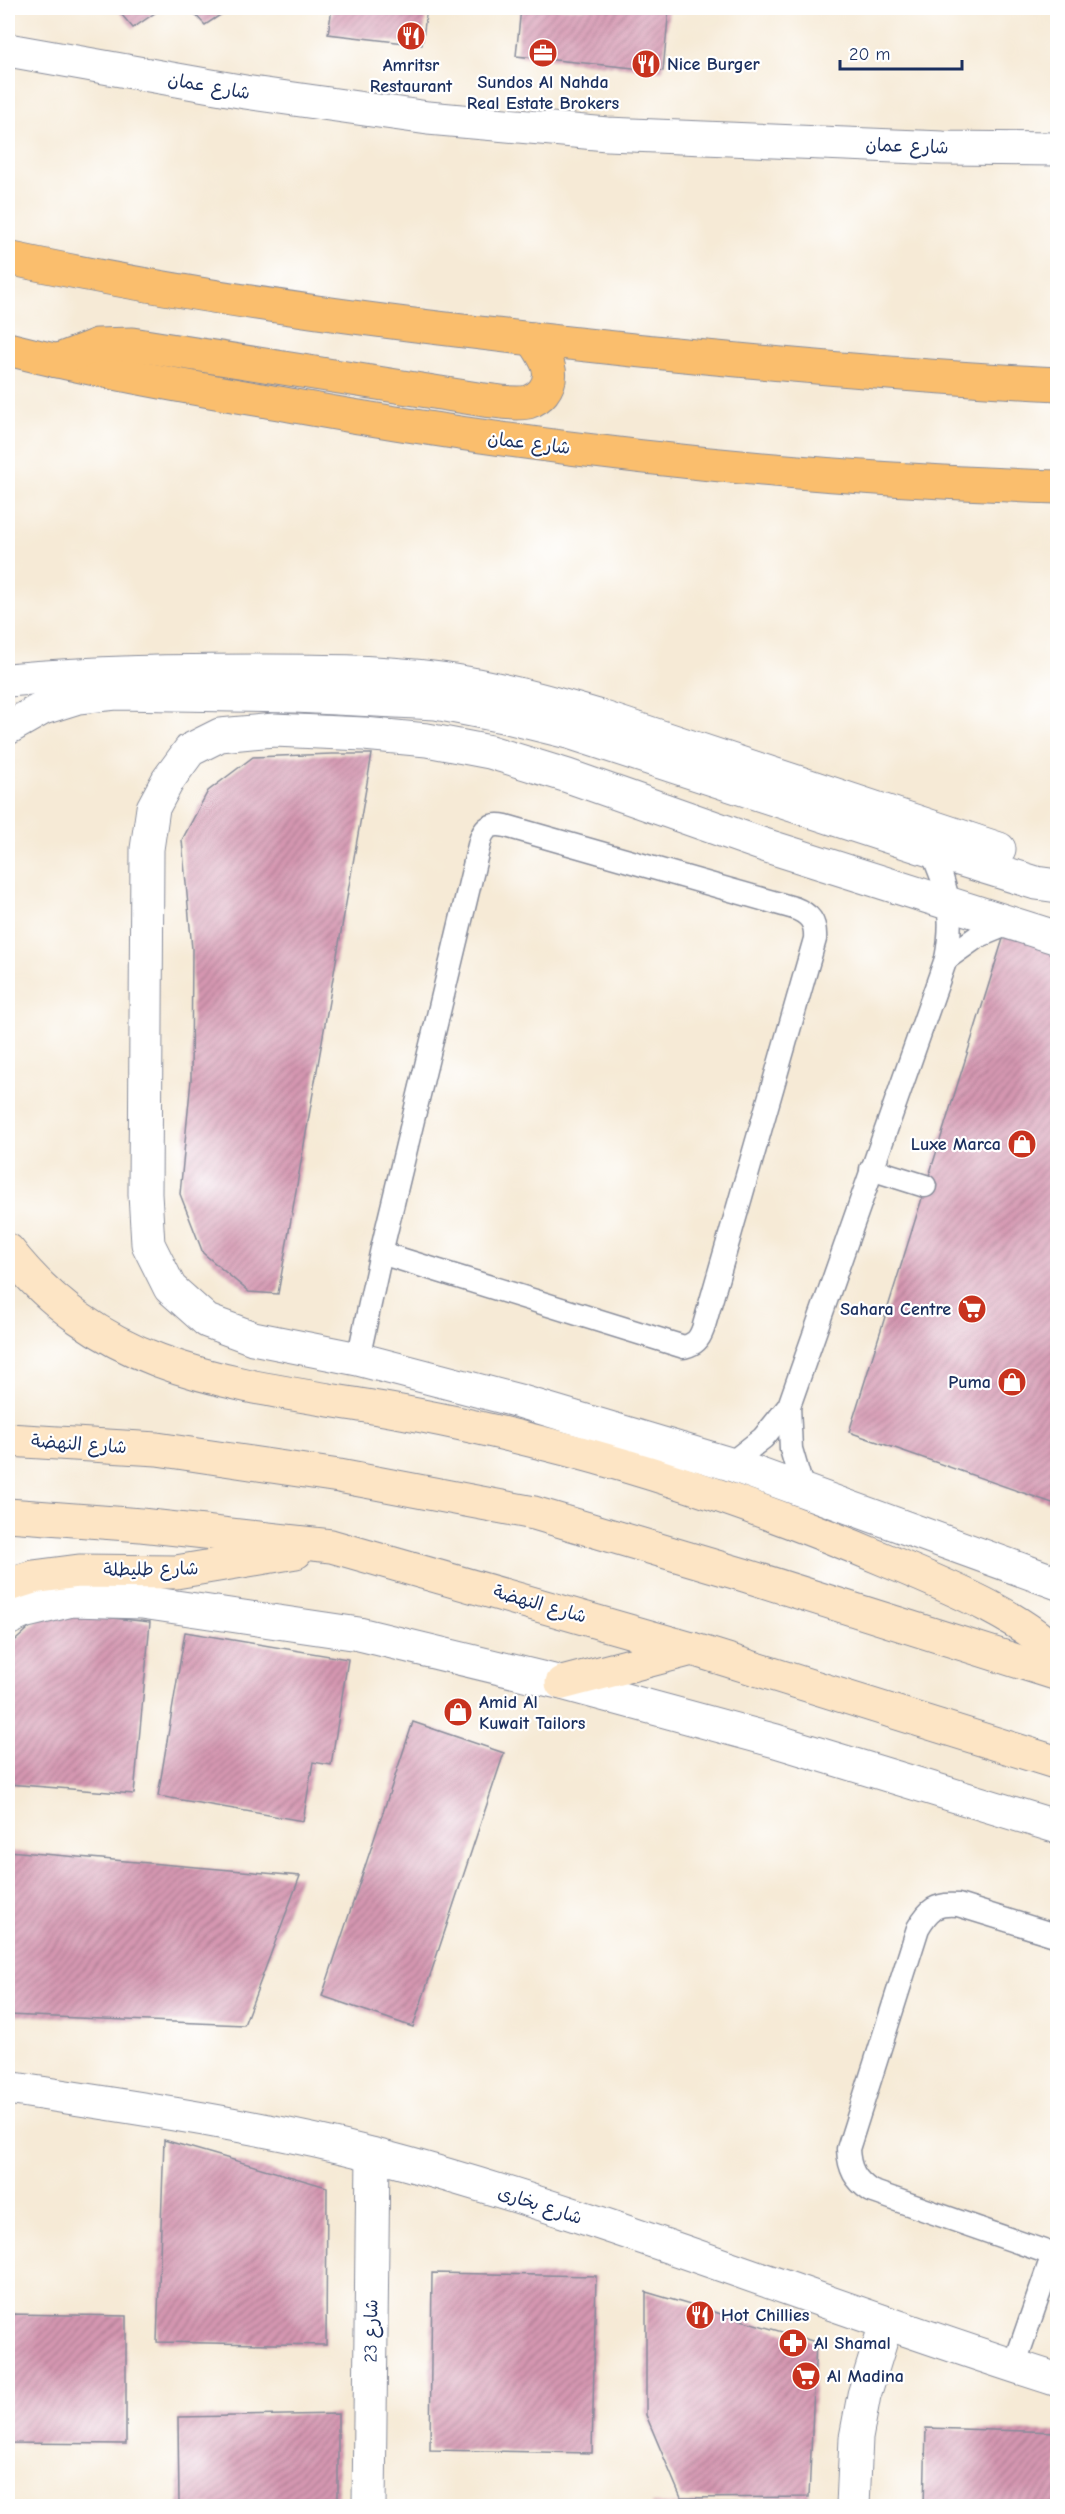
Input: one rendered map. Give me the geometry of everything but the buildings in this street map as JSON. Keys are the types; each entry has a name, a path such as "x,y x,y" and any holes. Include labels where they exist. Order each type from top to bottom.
{"main road":[{"path":"8,258 100,278 232,300 533,339 798,366 1058,384"},
{"path":"56,361 97,345 132,344 484,400 526,402 537,399 545,390 549,380 550,368 533,339"},
{"name":"شارع عمان","path":"8,349 56,361 404,426 541,445 665,459 831,473 992,485 1058,487"},
{"path":"8,1250 24,1272 53,1301 86,1324 121,1345 184,1371 239,1385 445,1419 607,1460 720,1495 839,1540 975,1600 1035,1635 1058,1655"},
{"name":"شارع النهضة","path":"8,1440 157,1449 339,1476 534,1513 756,1578 1058,1674"},
{"name":"شارع النهضة","path":"8,1515 141,1525 331,1546 692,1649 1058,1763"},
{"name":"شارع طليطلة","path":"8,1585 33,1577 79,1570 176,1572 331,1546"},
{"path":"562,1683 692,1649"}],"street":[{"name":"شارع عمان","path":"8,50 245,92 428,118 618,134 943,148 1058,149"},
{"path":"8,680 106,672 308,671 397,674 465,683 534,697 598,716 1058,869"},
{"path":"8,728 43,708 78,697 116,693 295,696 436,703 572,733 930,850 1036,883 1058,886"},
{"path":"1058,938 761,844 568,776 490,752 428,740 364,734 274,730 220,735 190,750 168,780 153,808 147,849 145,1194 148,1244 170,1288 207,1321 253,1338 358,1359 519,1401 730,1464 1058,1583"},
{"path":"8,1619 23,1612 72,1600 142,1602 359,1634 562,1683 776,1740 1058,1827"},
{"name":"شارع بخارى","path":"8,2088 189,2115 373,2155 540,2203 886,2324 1058,2380"},
{"name":"شارع 23","path":"369,2506 373,2155"},
{"path":"853,2506 856,2438 864,2395 886,2324"}],"lane":[{"path":"358,1359 381,1254 482,832 489,826 498,824 506,826 783,905 805,912 812,919 816,928 815,939 703,1329 700,1338 693,1344 684,1347 381,1254"},
{"path":"730,1464 763,1438 789,1406 946,959 951,923 950,905 945,884 930,850"},
{"path":"946,959 977,937 1011,923"},
{"path":"871,1169 925,1186"},
{"path":"789,1406 791,1449 803,1490"},
{"path":"1014,2366 1055,2255 871,2191 853,2174 848,2162 848,2149 918,1928 925,1917 943,1904 958,1905 1058,1936"}],"place":[{"name":"Amritsr Restaurant","path":"411,36"},
{"name":"Sundos Al Nahda Real Estate Brokers","path":"543,53"},
{"name":"Nice Burger","path":"646,64"},
{"name":"Luxe Marca","path":"1022,1144"},
{"name":"Sahara Centre","path":"972,1309"},
{"name":"Puma","path":"1012,1382"},
{"name":"Amid Al Kuwait Tailors","path":"458,1712"},
{"name":"Hot Chillies","path":"700,2315"},
{"name":"Al Shamal","path":"793,2343"},
{"name":"Al Madina","path":"806,2376"}]}
